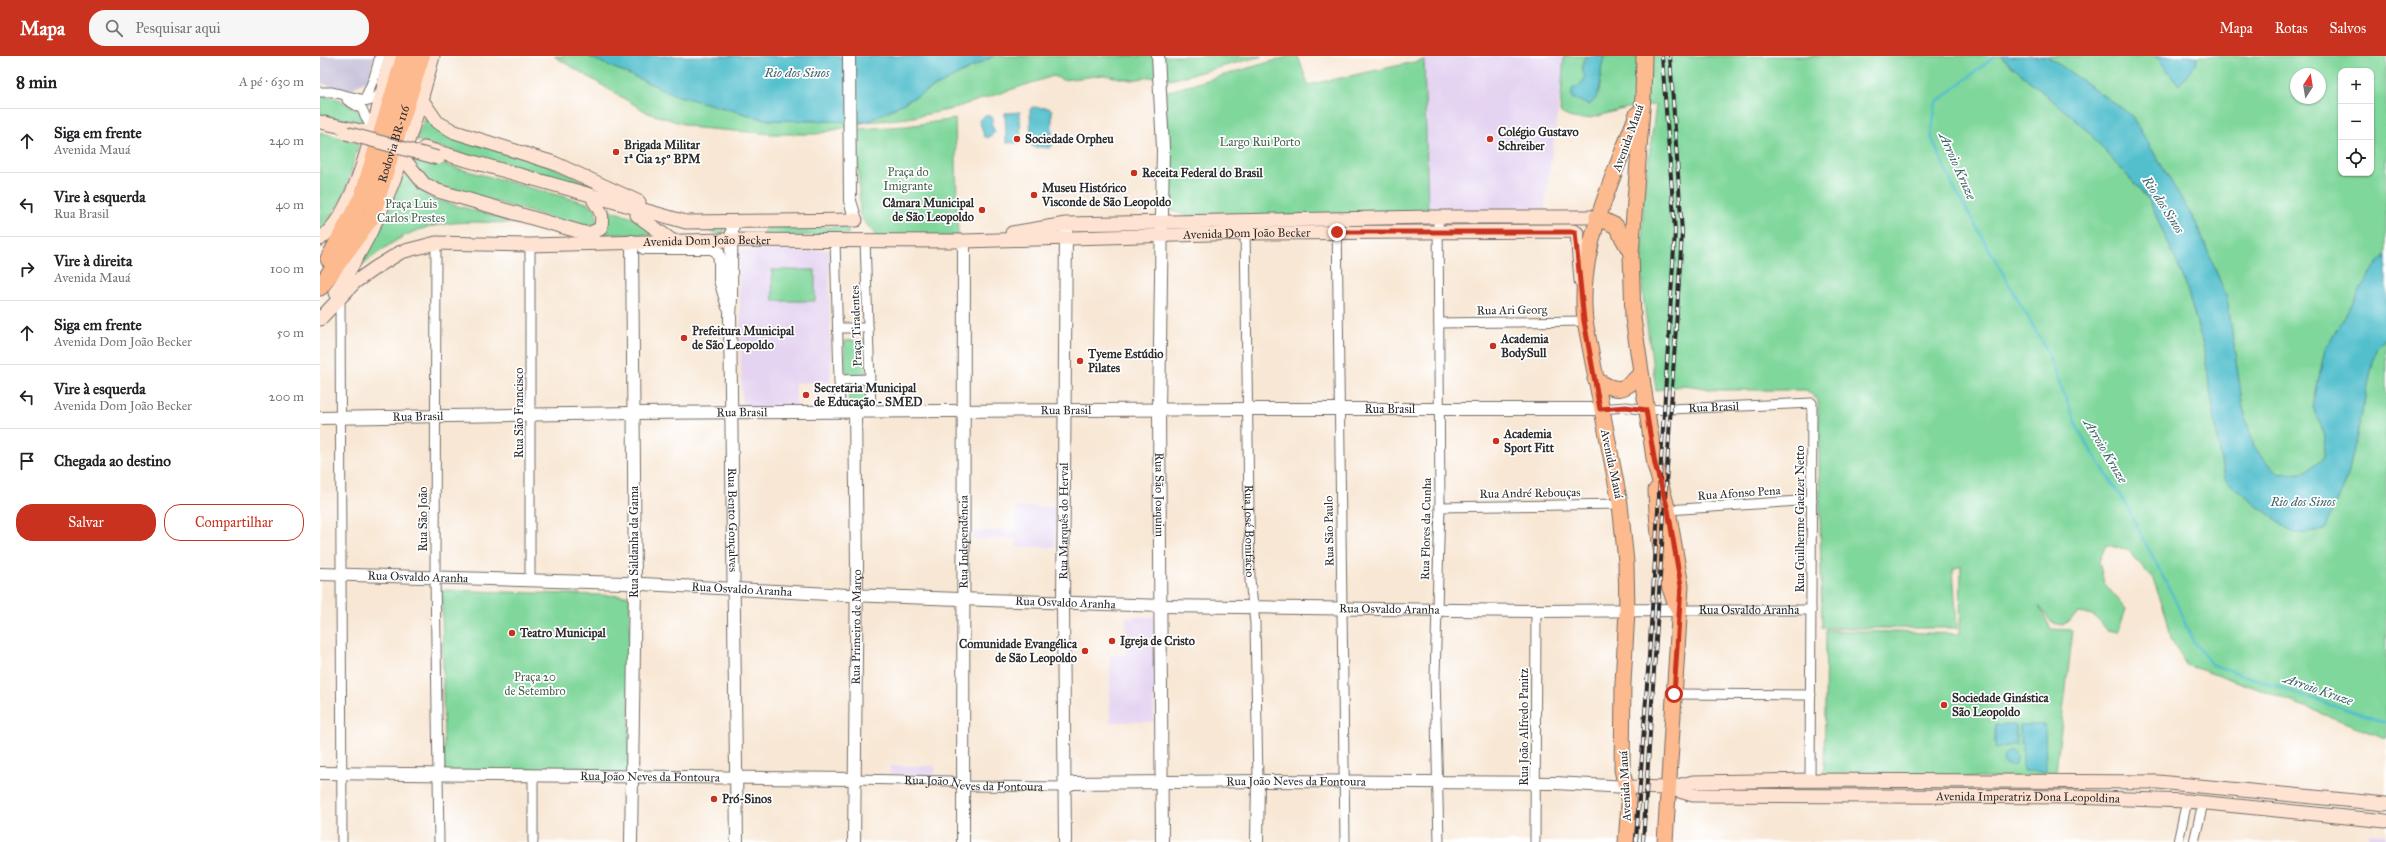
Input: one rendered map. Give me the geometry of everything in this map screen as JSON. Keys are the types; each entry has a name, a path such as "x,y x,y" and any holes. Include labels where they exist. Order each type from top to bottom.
{"highway":[{"path":"383,102 398,56"},
{"name":"Rodovia BR-116","path":"320,271 335,251 363,196 383,102 405,56"},
{"name":"Rodovia BR-116","path":"320,288 371,217 421,56"},
{"path":"371,217 392,188"}],"main road":[{"path":"383,102 391,56"},
{"name":"Rodovia BR-116","path":"320,315 349,272 392,188 404,159 422,100 433,56"},
{"name":"Avenida Mauá","path":"1644,56 1643,96 1631,254 1633,318 1655,464 1668,510 1681,586 1665,842"},
{"name":"Avenida Mauá","path":"1626,842 1628,804 1627,787 1622,769 1623,683 1627,611 1626,562 1620,504 1600,409 1584,321 1582,291 1597,217 1643,96"},
{"path":"422,100 437,122 455,132 554,163 679,220"},
{"name":"Rodovia BR-116","path":"320,239 335,223 351,197 372,130 383,102"},
{"path":"320,122 679,220"},
{"path":"320,128 347,130"},
{"path":"438,155 594,201 715,240"},
{"path":"404,159 424,184 438,191 588,234 600,229 602,223 601,210 594,201"},
{"path":"637,215 672,241 690,248"},
{"name":"Avenida Dom João Becker","path":"1337,226 1438,217 1597,217"},
{"path":"1597,217 1616,226 1631,254"},
{"name":"Avenida Dom João Becker","path":"679,220 733,222 856,220"},
{"path":"856,220 865,240"},
{"path":"835,240 849,236 853,233 856,220"},
{"path":"749,222 756,227 753,240"},
{"name":"Avenida Dom João Becker","path":"979,241 1066,224 1162,229"},
{"name":"Avenida Dom João Becker","path":"320,319 340,296 355,282 401,252 436,243 632,245 672,241 715,240 979,241 1066,238 1162,229 1245,226 1337,226 1438,232 1575,232 1582,291"},
{"path":"1595,379 1609,388 1621,389 1630,385 1641,373"},
{"name":"Avenida Mauá","path":"1655,464 1657,512 1669,588 1679,610"},
{"name":"Avenida Imperatriz Dona Leopoldina","path":"1627,787 1669,788 1693,782 1810,780 2158,782 2386,804"},
{"path":"1972,781 1974,797"},
{"name":"Avenida Imperatriz Dona Leopoldina","path":"1669,788 1692,795 1974,797 2187,801 2386,820"}],"street":[{"path":"364,101 374,78 380,56"},
{"path":"849,56 850,201 856,220"},
{"name":"Rua São Joaquim","path":"1158,56 1163,147 1159,410 1162,606 1162,842"},
{"path":"320,92 332,92 364,101 383,102"},
{"path":"332,92 356,104 362,110 372,130"},
{"path":"837,221 850,201"},
{"name":"Rua Flores da Cunha","path":"1438,217 1440,507 1435,676 1439,842"},
{"name":"Rua Bento Gonçalves","path":"733,222 731,240 732,290 730,316 735,589 737,842"},
{"name":"Rua Marquês do Herval","path":"1065,842 1063,603 1066,224"},
{"name":"Rua José Bonifácio","path":"1245,226 1250,580 1253,608 1258,781 1257,842"},
{"name":"Rua São Paulo","path":"1337,226 1343,609 1344,842"},
{"name":"Praça Tiradentes","path":"835,240 840,411"},
{"name":"Praça Tiradentes","path":"865,240 871,411"},
{"name":"Rua Independência","path":"963,842 964,241"},
{"name":"Rua São João","path":"436,243 435,577 439,842"},
{"name":"Rua São Francisco","path":"530,245 530,581"},
{"path":"632,245 649,248 712,248 718,252 720,260 720,280 730,316"},
{"name":"Rua Saldanha da Gama","path":"631,842 635,584 632,245"},
{"path":"632,262 640,252 649,248"},
{"path":"340,296 342,842"},
{"name":"Rua Ari Georg","path":"1439,323 1584,321"},
{"path":"838,328 868,328"},
{"path":"839,380 870,379"},
{"name":"Rua Brasil","path":"320,418 435,415 634,413 731,414 840,411 1159,410 1248,408 1600,409 1626,407 1646,410 1812,403"},
{"name":"Rua Guilherme Gaeizer Netto","path":"1810,780 1812,403"},
{"name":"Rua Primeiro de Março","path":"854,842 857,595 855,411"},
{"name":"Rua Afonso Pena","path":"1668,510 1812,500"},
{"name":"Rua André Rebouças","path":"1440,507 1620,504"},
{"name":"Rua Osvaldo Aranha","path":"320,574 635,584 964,600 1162,606 1536,611 1811,610"},
{"name":"Rua João Alfredo Panitz","path":"1535,842 1536,611"},
{"path":"1674,694 1811,695"},
{"name":"Rua João Neves da Fontoura","path":"320,773 438,776 854,779 950,781 964,786 1065,787 1073,783 1258,781 1536,783 1627,787"},
{"path":"533,776 533,842"},
{"path":"2178,842 2187,801"},
{"path":"2194,842 2204,803"}],"shaded area":[{"path":"320,56 375,56 368,80 347,91 320,83"},
{"name":"Colégio Gustavo Schreiber","path":"1423,56 1565,56 1544,213 1428,214"},
{"path":"739,250 829,250 831,382 795,383 796,409 742,410"},
{"path":"1016,507 1056,507 1055,547 1016,547 1016,539 973,539 973,531 1016,530"},
{"path":"1126,617 1155,617 1154,722 1110,722 1110,655 1126,655"},
{"path":"890,766 935,766 935,774 890,774"},
{"path":"2369,833 2386,835 2386,842 2368,842"}],"green space":[{"path":"554,56 587,56 676,95 768,120 867,122 817,134 774,134 697,128 648,113"},
{"path":"994,56 1263,56 1170,80 1149,77 1132,80 1104,75 1063,80 1053,76 948,110 908,118 867,122"},
{"name":"Largo Rui Porto","path":"1290,56 1298,56 1308,85 1424,60 1428,214 1198,217 1180,214 1167,208 1166,92"},
{"path":"1564,56 1586,56 1584,59 1585,78 1581,85 1589,105 1598,94 1603,61 1606,56 2000,56 2084,127 2149,200 2184,279 2203,344 2224,479 2294,534 2324,530 2348,475 2376,349 2386,337 2386,738 2250,686 2186,665 2171,639 2166,615 2153,579 2127,549 2106,545 2099,561 2104,583 2126,609 2118,632 2107,630 2093,615 2078,613 2063,625 2052,623 2039,606 2051,629 2073,630 2055,779 1824,776 1826,630 1960,634 1961,566 1953,569 1957,628 1822,628 1818,400 1806,390 1716,390 1686,385 1656,390 1642,289 1643,200 1656,105 1628,108 1596,117 1581,119 1567,116 1560,112"},
{"path":"2047,56 2156,56 2179,85 2196,64 2197,56 2386,56 2386,255 2373,269 2325,349 2313,407 2325,436 2324,457 2305,473 2280,474 2269,465 2254,447 2243,408 2227,298 2196,223 2131,115"},
{"path":"320,95 338,99 359,111 367,127 320,115"},
{"path":"426,117 437,128 531,158 650,209 416,140"},
{"name":"Praça do Imigrante","path":"955,119 958,237 878,239 860,216 857,129 907,126"},
{"path":"320,132 359,143 345,193 324,227 320,230"},
{"path":"412,156 587,203 595,208 598,223 586,228 430,183 413,165"},
{"name":"Praça Luis Carlos Prestes","path":"404,173 430,198 522,224 474,222 442,224 427,228 397,240 355,270 386,218"},
{"path":"604,208 635,219 656,235 604,234 607,229"},
{"path":"724,223 724,235 683,225"},
{"path":"765,227 843,227 849,229 848,234 763,237"},
{"path":"772,270 815,270 815,301 773,301"},
{"path":"864,340 866,376 846,377 844,341"},
{"path":"865,381 867,409 849,410 848,382"},
{"name":"Praça 20 de Setembro","path":"442,590 630,596 629,777 444,774"}],"water":[{"name":"Rio dos Sinos","path":"587,56 994,56 867,122 768,120 676,95"},
{"path":"1586,56 1606,56 1603,61 1598,94 1589,105 1572,98 1572,89 1581,85 1585,78 1582,68"},
{"name":"Rio dos Sinos","path":"2000,56 2047,56 2131,115 2196,223 2227,298 2243,408 2254,447 2269,465 2280,474 2305,473 2324,457 2325,436 2313,407 2325,349 2373,269 2386,255 2386,337 2376,349 2348,475 2324,530 2294,534 2224,479 2203,344 2184,279 2149,200 2084,127"},
{"path":"2156,56 2197,56 2196,64 2179,85"},
{"path":"1032,107 1049,108 1052,110 1052,146 1049,148 1033,147 1031,144 1030,110"},
{"path":"1020,112 1021,143 1006,143 1005,113"},
{"path":"985,115 991,116 994,120 991,122 995,132 988,138 984,136 979,120"},
{"path":"1995,725 2016,725 2016,744 1995,749"},
{"path":"2020,725 2045,725 2046,772 2023,771 2023,743 2020,744"},
{"path":"2010,752 2015,754 2017,759 2015,764 2010,766 2005,764 2003,759 2005,754"}],"waterway":[{"name":"Arroio Kruze","path":"1995,56 1936,103 1931,136 1953,186 2044,345 2080,433 2125,503 2177,604 2191,638 2211,664 2386,723"}],"railway":[{"path":"1636,842 1650,642 1675,231 1662,56"},
{"path":"1643,842 1682,233 1670,56"}],"place":[{"name":"Sociedade Orpheu","path":"1017,139"},
{"name":"Colégio Gustavo Schreiber","path":"1490,139"},
{"name":"Brigada Militar 1ª Cia 25º BPM","path":"616,152"},
{"name":"Receita Federal do Brasil","path":"1134,173"},
{"name":"Museu Histórico Visconde de São Leopoldo","path":"1034,195"},
{"name":"Câmara Municipal de São Leopoldo","path":"982,210"},
{"name":"Prefeitura Municipal de São Leopoldo","path":"684,338"},
{"name":"Academia BodySull","path":"1493,346"},
{"name":"Tyeme Estúdio Pilates","path":"1080,361"},
{"name":"Secretaria Municipal de Educação - SMED","path":"806,395"},
{"name":"Academia Sport Fitt","path":"1496,441"},
{"name":"Teatro Municipal","path":"512,633"},
{"name":"Igreja de Cristo","path":"1112,641"},
{"name":"Comunidade Evangélica de São Leopoldo","path":"1085,651"},
{"name":"Sociedade Ginástica São Leopoldo","path":"1944,705"},
{"name":"Pró-Sinos","path":"714,799"}],"route":[{"path":"1337,232 1573,231 1577,233 1584,321 1600,409 1626,407 1646,410 1655,464 1668,510 1681,586 1674,694"}]}
